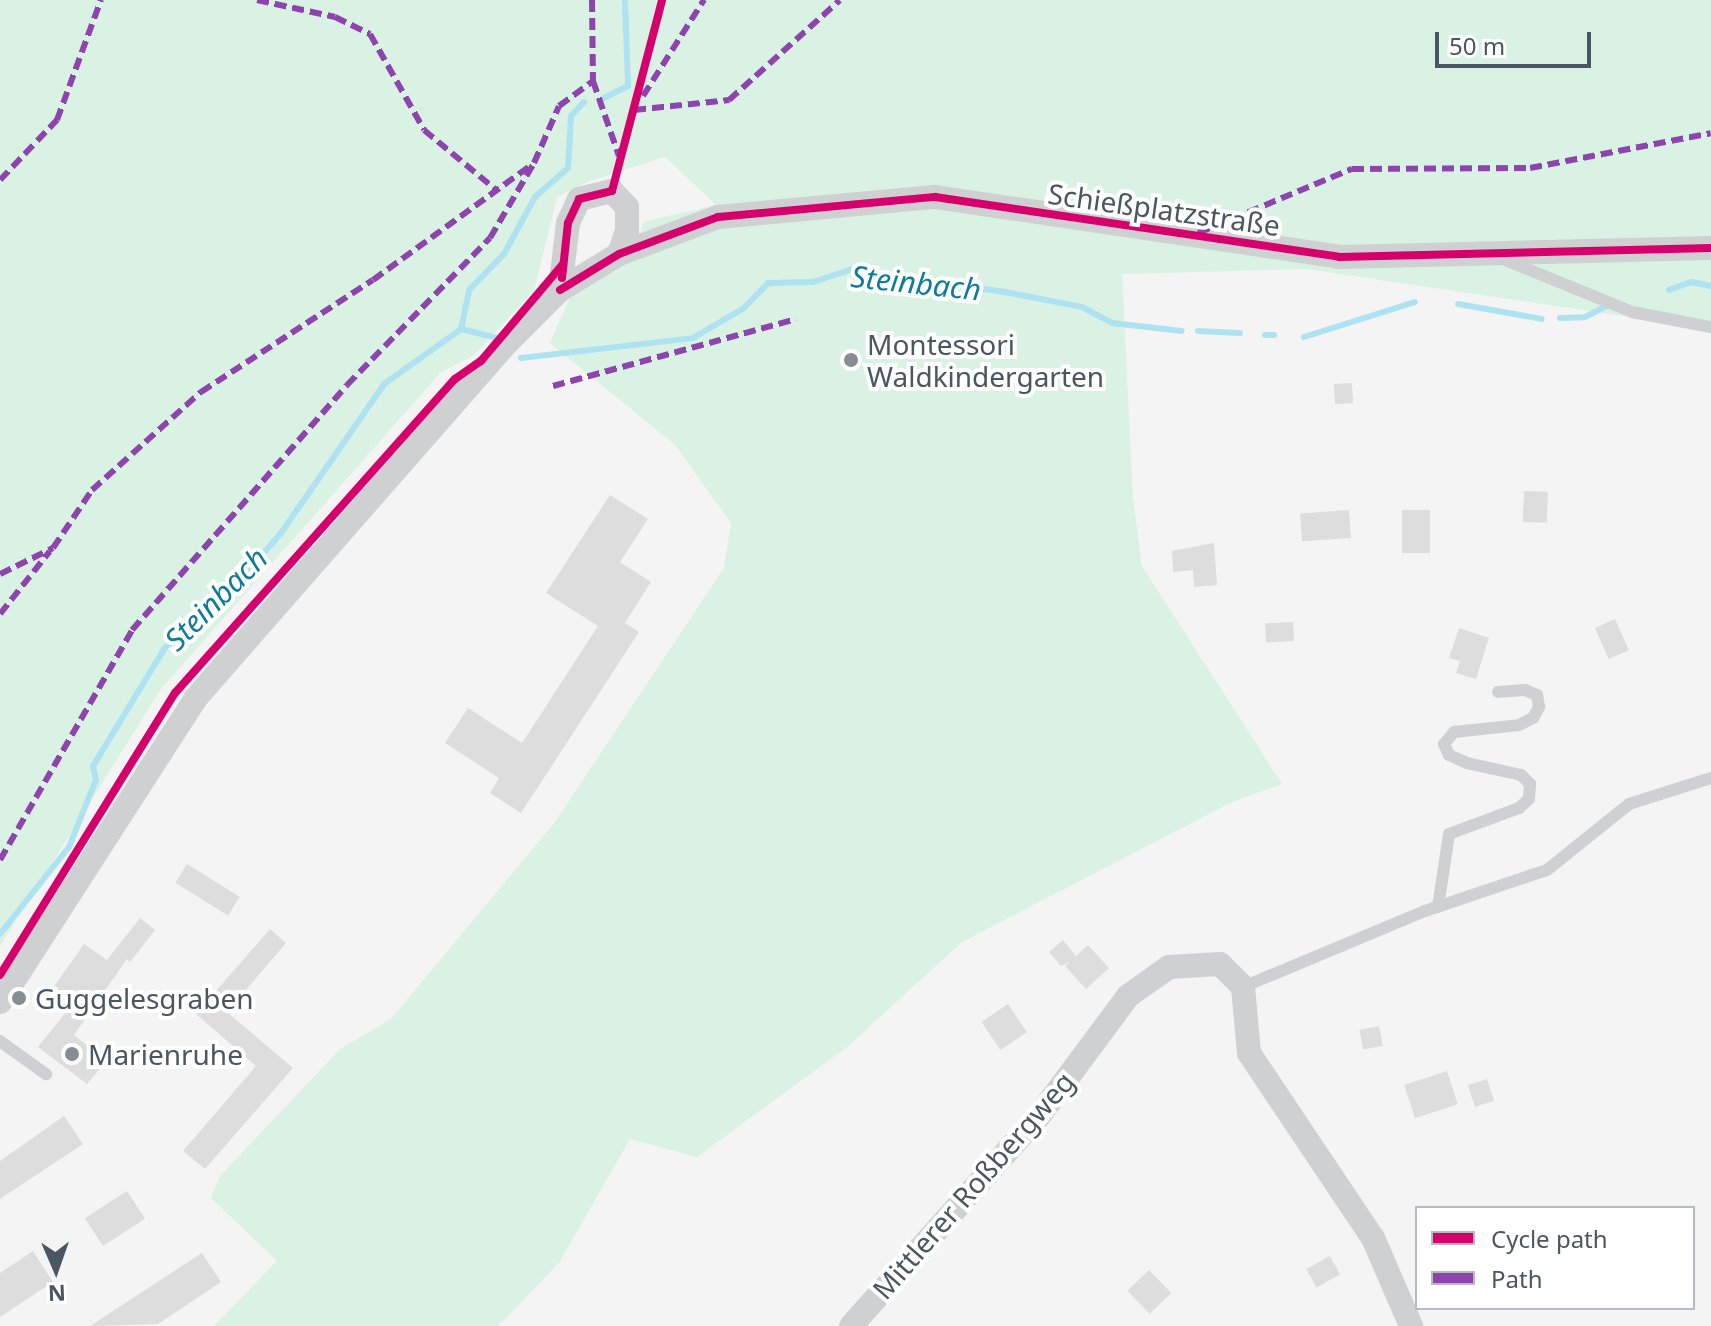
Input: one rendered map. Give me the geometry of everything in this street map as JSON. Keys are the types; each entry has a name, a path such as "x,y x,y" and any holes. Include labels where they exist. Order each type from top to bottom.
{"street":[{"path":"560,290 568,223 579,199 612,191 627,207 627,231 619,254"},
{"name":"Schießplatzstraße","path":"0,1002 195,699 501,349 560,290 619,254 718,217 935,197 1339,257 1485,251 1711,248"},
{"name":"Mittlerer Roßbergweg","path":"851,1326 1039,1116 1128,996 1169,967 1220,964 1243,987"},
{"path":"1243,987 1249,1053 1373,1238 1411,1326"}],"lane":[{"path":"1485,251 1632,312 1711,327"},
{"path":"1438,907 1449,834 1519,808 1529,799 1530,784 1521,775 1467,763 1449,755 1444,744 1454,732 1519,725 1533,718 1539,707 1537,695 1525,690 1498,692"},
{"path":"1243,987 1438,907 1547,870 1629,804 1711,778"},
{"path":"0,1041 46,1074"}],"green space":[{"path":"0,0 1711,0 1711,329 1306,269 1122,274 1133,498 1142,566 1282,784 1232,802 962,942 847,1047 697,1157 630,1139 559,1263 498,1326 214,1326 277,1261 211,1198 220,1176 340,1049 391,1019 555,822 724,568 731,523 675,445 550,343 570,298 635,255 643,222 716,205 665,157 587,182 557,197 534,291 473,356 441,372 161,689 0,946"}],"building":[{"path":"1352,383 1353,403 1335,404 1334,384"},
{"path":"1524,491 1548,492 1547,523 1523,522"},
{"path":"610,495 648,519 620,562 651,582 625,623 639,632 521,813 490,793 499,778 445,743 468,708 522,743 598,626 546,593"},
{"path":"1349,510 1351,538 1302,541 1300,513"},
{"path":"1402,510 1430,510 1430,553 1402,553"},
{"path":"1214,543 1217,585 1194,587 1193,570 1173,572 1172,551"},
{"path":"1615,619 1629,650 1609,659 1595,628"},
{"path":"1293,622 1294,641 1266,642 1265,623"},
{"path":"1459,628 1489,638 1476,679 1456,673 1460,661 1449,658"},
{"path":"187,864 240,897 228,916 175,883"},
{"path":"140,918 155,930 130,962 127,959 74,1035 106,1061 87,1084 38,1047 66,1012 46,998 84,944 107,960"},
{"path":"270,929 286,943 227,1012 293,1068 205,1169 183,1151 256,1066 196,1014"},
{"path":"1063,940 1076,956 1088,945 1109,968 1086,989 1065,966 1071,961 1061,966 1049,952"},
{"path":"1008,1004 1027,1032 1000,1050 981,1022"},
{"path":"1379,1026 1383,1046 1363,1049 1359,1030"},
{"path":"1447,1071 1458,1104 1415,1118 1404,1085"},
{"path":"1487,1079 1494,1101 1475,1107 1468,1085"},
{"path":"64,1116 83,1144 0,1199 0,1161"},
{"path":"127,1191 145,1219 103,1246 85,1218"},
{"path":"33,1251 53,1282 0,1317 0,1273"},
{"path":"202,1253 221,1282 158,1324 90,1326"},
{"path":"1330,1256 1340,1274 1317,1287 1306,1269"},
{"path":"1149,1270 1171,1293 1150,1314 1127,1291"}],"waterway":[{"path":"604,98 628,86 625,0"},
{"path":"461,329 469,290 504,254 535,197 568,168 571,116 584,102"},
{"name":"Steinbach","path":"521,358 693,338 744,308 768,283 813,282 851,270 1005,292 1082,307 1112,323 1182,331"},
{"name":"Steinbach","path":"1669,290 1691,282 1711,286"},
{"name":"Steinbach","path":"1304,337 1415,302"},
{"name":"Steinbach","path":"1458,304 1542,319"},
{"name":"Steinbach","path":"1560,318 1585,317 1607,306"},
{"name":"Steinbach","path":"0,934 69,847 96,780 93,766 164,649 231,591 281,533 384,384 461,329 497,338"},
{"name":"Steinbach","path":"1198,331 1240,333"},
{"name":"Steinbach","path":"1265,335 1274,335"}],"marked path":[{"path":"0,180 57,120 101,0"},
{"path":"257,0 335,17 370,34 424,130 495,189"},
{"path":"592,0 593,81 619,156"},
{"path":"643,96 704,0"},
{"path":"634,110 729,100 840,0"},
{"path":"0,860 132,630 347,385 490,238 534,163 559,106 593,81"},
{"path":"1198,233 1352,169 1530,168 1711,133"},
{"path":"0,574 53,548 92,490 201,392 373,280 531,165"},
{"path":"553,386 796,319"},
{"path":"0,614 50,551"}],"cycle path":[{"path":"562,278 568,223 579,199 612,191 662,0"},
{"path":"560,290 619,254 718,217 935,197 1339,257 1711,248"},
{"path":"0,975 175,693 455,379 481,361 563,264"}],"place":[{"name":"Montessori Waldkindergarten","path":"851,360"},
{"name":"Guggelesgraben","path":"19,998"},
{"name":"Marienruhe","path":"72,1054"}]}
